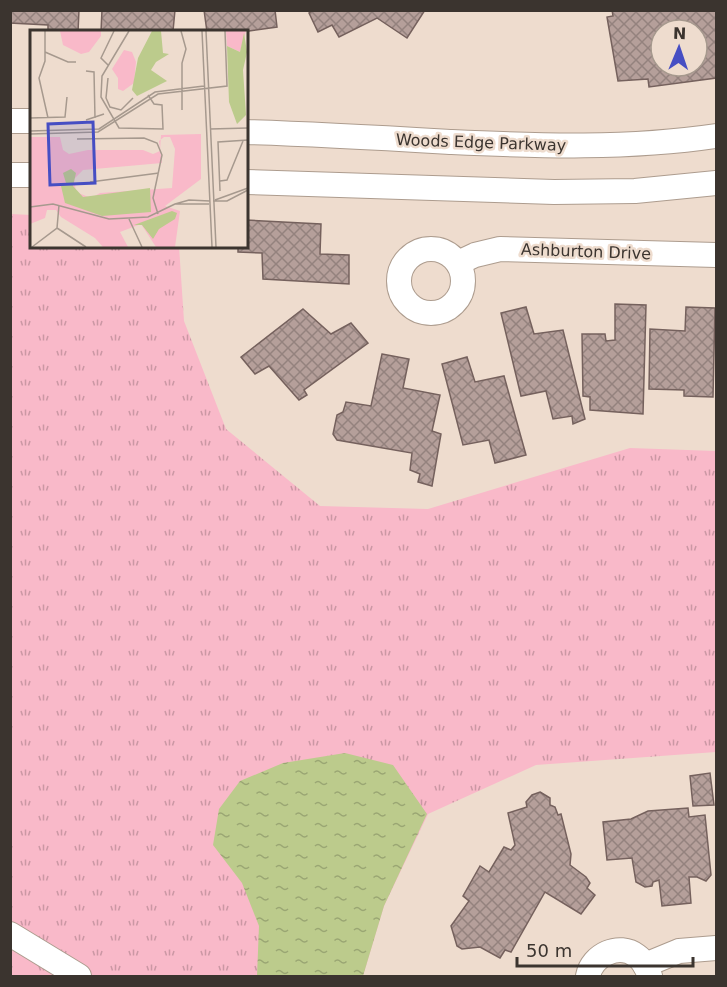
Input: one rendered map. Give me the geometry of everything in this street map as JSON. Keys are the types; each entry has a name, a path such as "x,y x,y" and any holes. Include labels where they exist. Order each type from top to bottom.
{"street":[{"path":"10,121 30,121"},
{"name":"Woods Edge Parkway","path":"248,132 544,146 605,146 717,136"},
{"path":"10,175 30,175"},
{"path":"248,182 554,192 635,191 717,183"},
{"name":"Ashburton Drive","path":"458,263 475,255 500,249 717,255"},
{"path":"10,934 79,976"},
{"path":"588,976 594,962 603,954 614,950 627,951 637,956 647,971 679,951 717,948"}],"green space":[{"path":"11,214 30,215 30,248 179,248 184,321 226,429 320,506 428,509 630,448 716,451 716,752 536,765 428,814 384,906 363,976 11,976"},
{"path":"11,736 21,737 16,820 11,820"}],"water":[{"path":"345,753 393,765 427,814 384,906 363,976 257,976 259,926 242,883 213,845 219,809 240,781 283,763"}],"building":[{"path":"10,10 79,10 78,30 48,30 48,25 10,23"},
{"path":"102,10 175,10 173,30 101,30"},
{"path":"204,10 275,10 277,27 248,32 248,30 207,30"},
{"path":"313,10 425,10 407,38 377,18 339,37 332,25 318,32 309,13"},
{"path":"612,10 716,10 716,78 649,87 648,79 618,81 607,17 613,16"},
{"path":"248,220 321,224 320,254 349,255 349,284 263,279 262,253 238,252 238,248 248,248"},
{"path":"615,304 646,305 643,414 590,410 590,397 583,396 582,334 605,334 606,341 615,340"},
{"path":"526,307 534,334 563,330 585,419 573,424 572,416 553,419 546,391 521,396 501,313"},
{"path":"686,307 715,308 713,397 684,396 684,390 649,389 650,329 685,331"},
{"path":"303,309 331,334 351,323 368,343 304,390 307,395 299,400 269,366 255,374 241,357"},
{"path":"382,354 409,359 403,388 440,395 432,431 441,434 432,486 418,482 420,474 410,470 412,453 337,440 333,434 337,415 343,412 346,402 371,406"},
{"path":"467,357 475,382 504,376 526,455 495,463 489,440 463,445 442,364"},
{"path":"710,773 714,805 693,806 690,776"},
{"path":"540,792 550,798 550,805 555,807 558,815 561,814 571,854 570,865 586,877 590,883 587,888 595,895 581,914 545,892 511,952 505,950 500,958 480,947 462,949 457,946 451,926 469,901 463,896 480,866 489,872 504,847 511,850 515,845 508,813 527,807 526,802 532,795"},
{"path":"688,808 689,817 705,815 711,875 706,881 697,877 689,877 691,903 662,906 659,880 653,882 652,886 645,887 636,882 632,858 607,860 603,822 631,819 648,811"}]}
